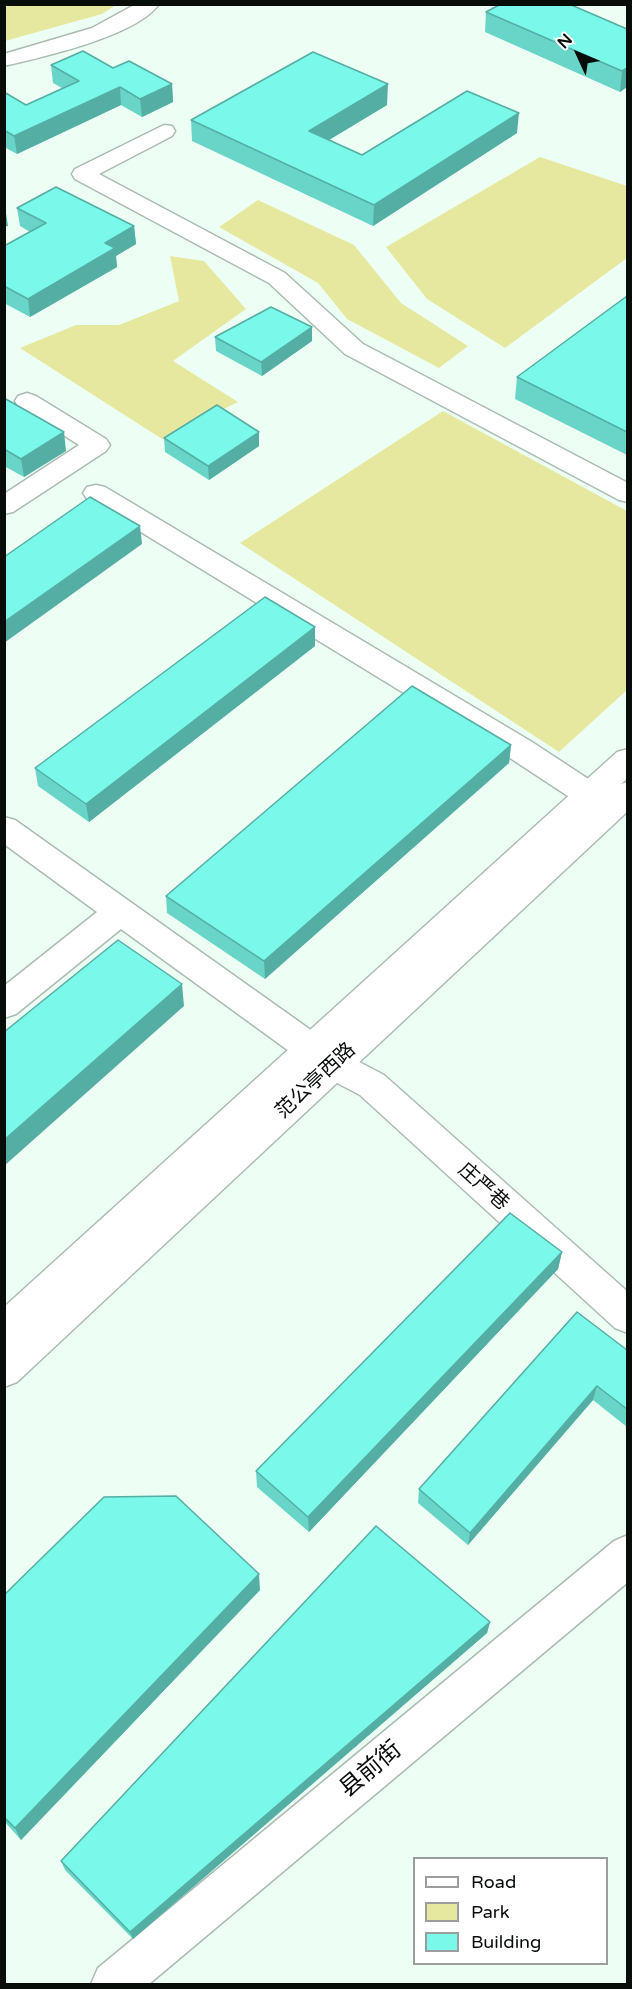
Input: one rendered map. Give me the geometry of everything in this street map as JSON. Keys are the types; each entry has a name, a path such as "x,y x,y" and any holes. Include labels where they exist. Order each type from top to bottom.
{"street":[{"path":"4,60 73,41 123,21 150,4"},
{"path":"164,131 83,174 277,278 354,349 627,494"},
{"path":"4,506 97,445 27,401"},
{"path":"96,493 521,750 588,794"},
{"name":"范公亭西路","path":"4,1370 588,794 627,760"},
{"name":"范公亭西路","path":"4,1332 627,793"},
{"name":"庄严巷","path":"7,834 323,1057 372,1085 627,1316"},
{"path":"4,1005 119,912"},
{"name":"县前街","path":"114,1984 627,1555"}],"green space":[{"path":"5,4 116,5 102,14 5,41"},
{"path":"540,157 627,186 627,258 505,348 427,299 386,247"},
{"path":"258,200 354,245 401,303 468,346 439,368 347,319 318,283 219,227"},
{"path":"170,256 204,261 246,309 173,361 238,402 162,439 20,348 76,325 119,325 179,301"},
{"path":"443,411 627,511 627,690 559,752 240,543"}],"building":[{"path":"501,4 569,4 627,29 627,68 622,71 486,12"},
{"path":"83,51 113,68 129,61 172,84 140,99 120,87 14,136 4,130 4,92 26,105 79,81 51,65"},
{"path":"313,52 388,84 309,131 362,155 467,91 519,113 374,205 191,120"},
{"path":"56,187 134,226 105,243 115,248 28,299 4,286 4,246 46,223 17,208"},
{"path":"627,296 627,432 517,377"},
{"path":"271,307 312,327 261,362 215,337"},
{"path":"4,398 64,432 21,459 4,449"},
{"path":"217,405 259,432 208,466 164,438"},
{"path":"90,497 140,526 4,622 4,557"},
{"path":"265,597 315,627 86,804 35,768"},
{"path":"412,686 511,745 264,961 166,896"},
{"path":"118,940 182,984 4,1140 4,1032"},
{"path":"510,1213 562,1252 308,1517 256,1471"},
{"path":"577,1312 627,1350 627,1409 597,1386 470,1533 419,1489"},
{"path":"176,1496 259,1574 15,1828 4,1817 4,1595 104,1497"},
{"path":"376,1526 490,1622 130,1932 61,1861"}]}
